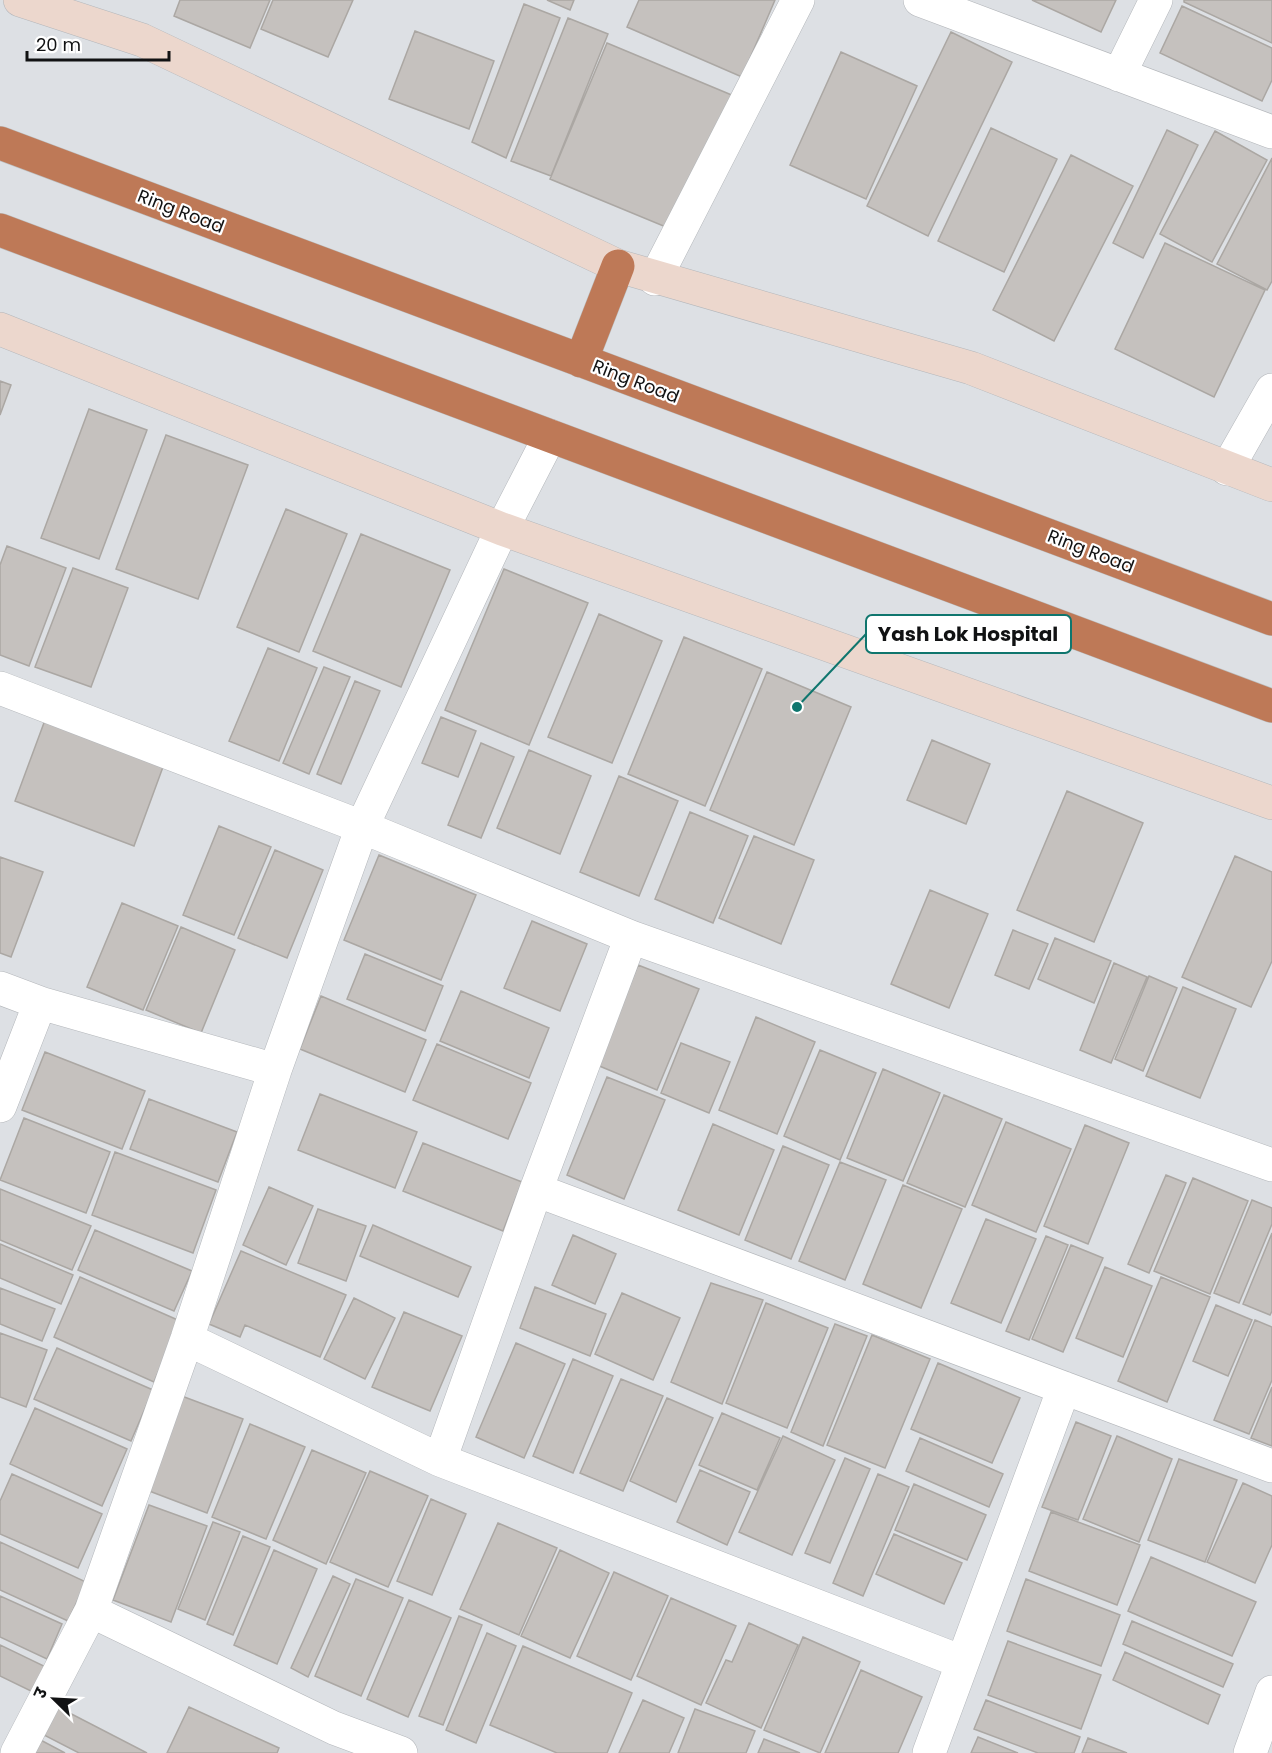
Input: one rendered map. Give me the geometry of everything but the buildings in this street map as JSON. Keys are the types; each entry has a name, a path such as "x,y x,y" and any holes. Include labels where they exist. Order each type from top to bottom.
{"highway":[{"name":"Ring Road","path":"0,143 1272,619"},
{"path":"0,230 1272,706"},
{"path":"581,361 618,266"}],"street":[{"path":"20,0 142,40 618,266 655,279 971,368 1272,485"},
{"path":"655,279 798,0"},
{"path":"921,0 1272,132"},
{"path":"1119,75 1156,0"},
{"path":"0,329 502,530 1272,803"},
{"path":"1227,469 1272,390"},
{"path":"17,1753 91,1611 187,1339 275,1070 362,827 502,530 550,436"},
{"path":"0,688 362,827 631,937 1272,1165"},
{"path":"440,1460 536,1190 631,937"},
{"path":"0,988 40,1003 275,1070"},
{"path":"0,1106 40,1003"},
{"path":"536,1190 1272,1466"},
{"path":"187,1339 440,1460 962,1662"},
{"path":"929,1753 1064,1388"},
{"path":"91,1611 327,1740 401,1753"},
{"path":"1250,1753 1272,1692"}],"place":[{"name":"Yash Lok Hospital","path":"797,707"}]}
